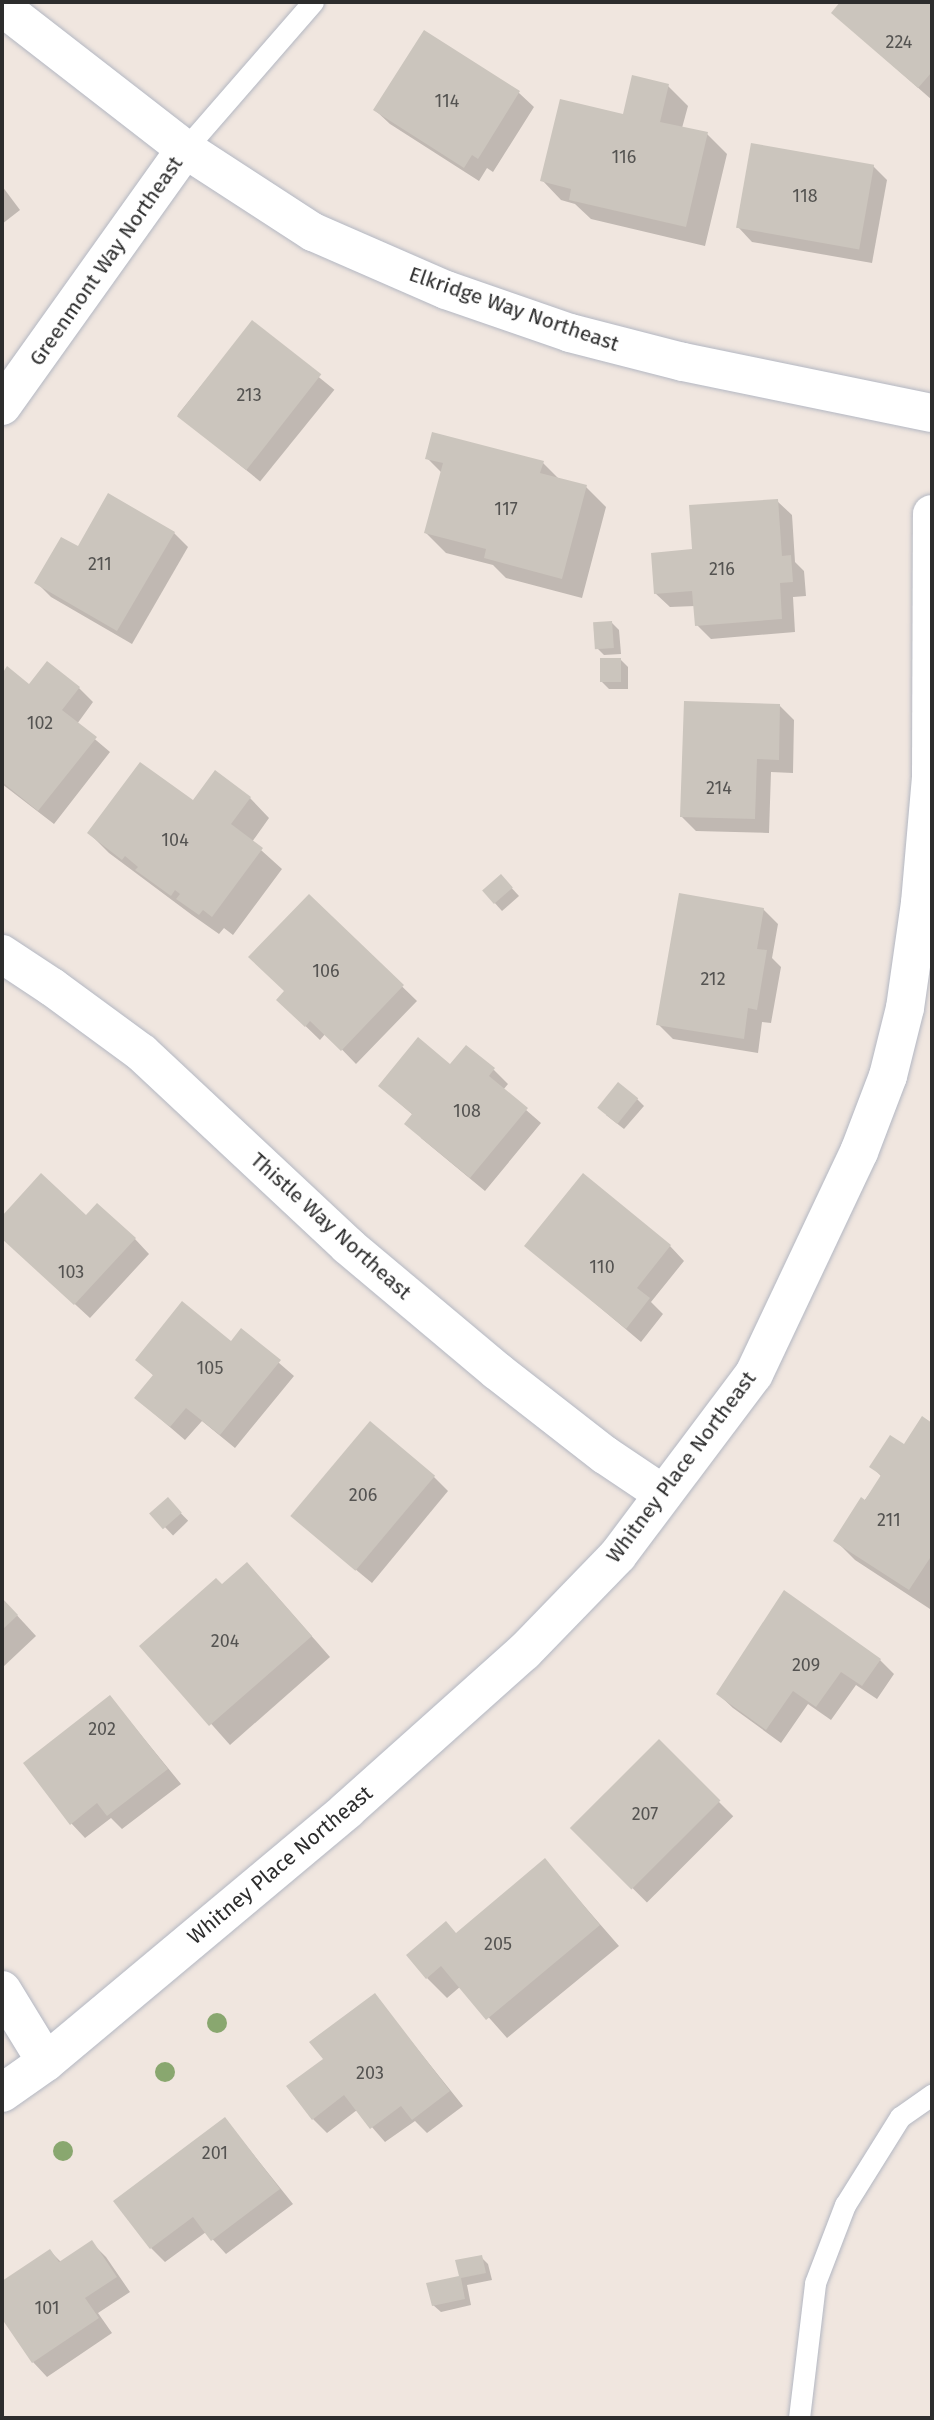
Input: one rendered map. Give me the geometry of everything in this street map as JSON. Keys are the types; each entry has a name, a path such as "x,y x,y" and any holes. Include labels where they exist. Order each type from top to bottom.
{"street":[{"name":"Elkridge Way Northeast","path":"2,7 185,149 313,232 446,290 570,333 683,362 932,413"},
{"name":"Greenmont Way Northeast","path":"2,406 185,149"},
{"name":"Whitney Place Northeast","path":"2,2093 46,2062 347,1810 524,1652 618,1555 754,1374 824,1232 888,1076 905,1008 916,930 931,776 932,514"},
{"name":"Thistle Way Northeast","path":"2,954 142,1053 348,1246 498,1371 605,1455 663,1494"},
{"path":"2,1990 46,2062"}],"lane":[{"path":"185,149 313,2"},
{"path":"799,2418 815,2283 845,2205 900,2117 932,2095"}],"building":[{"path":"840,2 932,2 932,72 918,88 831,13"},
{"path":"424,30 520,91 478,159 472,155 464,168 373,110"},
{"path":"632,75 669,84 660,122 708,132 686,227 569,200 571,189 540,181 560,99 623,114"},
{"path":"751,143 874,165 859,249 736,228"},
{"path":"252,320 321,374 246,470 177,416"},
{"path":"432,432 544,461 540,473 587,485 562,579 484,558 486,549 424,533 443,463 425,459"},
{"path":"108,493 175,532 117,631 34,583 61,537 78,546"},
{"path":"778,499 782,556 791,555 793,582 780,583 782,619 695,626 692,591 654,594 651,553 692,549 689,505"},
{"path":"612,621 614,648 595,649 593,622"},
{"path":"600,658 621,658 621,682 600,682"},
{"path":"47,661 80,687 62,710 97,737 38,811 2,782 2,674 7,666 29,684"},
{"path":"684,701 780,704 779,760 757,759 755,819 680,817"},
{"path":"140,762 193,800 215,770 251,797 231,824 263,848 212,917 203,910 199,915 176,899 180,894 175,890 171,896 135,870 138,867 125,856 122,860 87,833"},
{"path":"501,874 513,888 494,904 482,890"},
{"path":"679,893 764,908 757,949 767,950 757,1010 748,1008 744,1039 656,1025"},
{"path":"309,894 404,985 341,1051 310,1021 305,1027 276,1000 284,991 248,957"},
{"path":"418,1037 450,1064 466,1045 495,1068 489,1076 528,1108 470,1178 404,1124 412,1114 378,1086"},
{"path":"618,1082 638,1098 617,1124 597,1108"},
{"path":"41,1173 86,1215 97,1203 136,1238 74,1305 2,1239 2,1216"},
{"path":"583,1173 671,1245 637,1288 650,1298 626,1329 524,1246"},
{"path":"182,1301 231,1341 241,1328 281,1360 220,1435 186,1408 170,1427 134,1398 153,1375 135,1360"},
{"path":"922,1416 932,1423 932,1555 909,1590 833,1541 861,1497 865,1500 881,1475 869,1467 890,1435 904,1444"},
{"path":"370,1421 435,1476 355,1571 290,1516"},
{"path":"168,1497 182,1513 163,1529 149,1513"},
{"path":"247,1562 312,1636 209,1726 139,1646 216,1578 222,1584"},
{"path":"784,1590 881,1659 862,1686 841,1672 816,1707 793,1691 766,1730 716,1694"},
{"path":"2,1598 18,1615 2,1630"},
{"path":"110,1695 168,1769 107,1816 97,1803 70,1825 23,1763"},
{"path":"659,1739 721,1801 631,1890 570,1828"},
{"path":"545,1858 600,1925 486,2020 441,1966 426,1979 406,1955 446,1921 456,1933"},
{"path":"375,1993 450,2091 412,2120 401,2106 370,2129 344,2095 312,2120 286,2086 323,2059 309,2042"},
{"path":"225,2117 280,2189 211,2241 193,2217 150,2249 113,2201"},
{"path":"92,2240 117,2277 85,2298 99,2318 32,2363 2,2319 2,2281 50,2249 59,2262"},
{"path":"482,2255 486,2273 461,2278 465,2299 432,2306 426,2283 459,2276 455,2260"}]}
